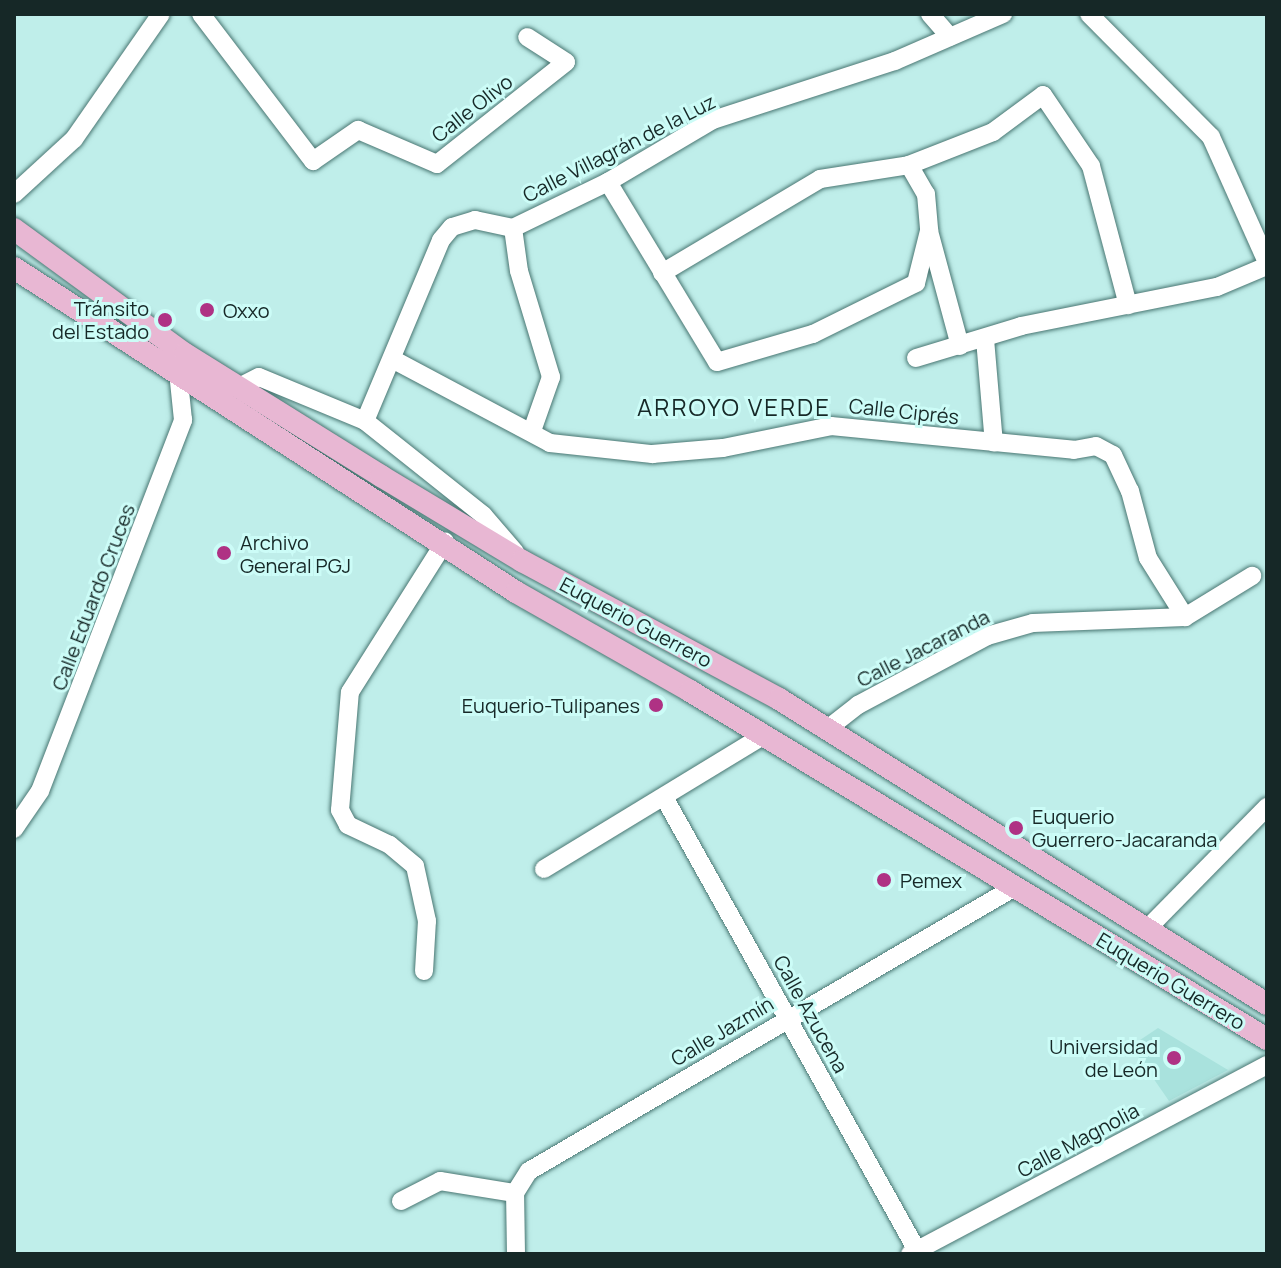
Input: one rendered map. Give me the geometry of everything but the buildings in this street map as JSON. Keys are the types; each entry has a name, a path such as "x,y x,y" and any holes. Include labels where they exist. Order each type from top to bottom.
{"main road":[{"name":"Euquerio Guerrero","path":"14,229 185,354 522,561 826,730 1146,930 1265,998"},
{"path":"14,244 71,271"},
{"name":"Euquerio Guerrero","path":"14,268 178,372 242,418 445,542 516,592 764,735 1267,1039"}],"street":[{"path":"14,194 74,139 161,14"},
{"name":"Calle Olivo","path":"201,14 313,161 358,130 437,164 566,62 527,37"},
{"path":"930,14 950,37"},
{"name":"Calle Villagrán de la Luz","path":"365,421 394,360 441,240 452,227 475,220 513,228 608,182 713,120 865,72 1003,14"},
{"path":"916,358 1021,326 1217,287 1267,264 1211,137 1089,14"},
{"path":"662,273 820,179 909,165 993,132 1043,95 1050,98 1091,166 1128,305"},
{"path":"909,165 926,194 929,231 960,346"},
{"path":"608,182 711,357 726,363 813,334 916,283 929,231"},
{"path":"513,228 519,271 551,377 532,431"},
{"path":"916,283 947,301"},
{"path":"985,339 994,443"},
{"name":"Calle Ciprés","path":"394,360 550,443 652,454 723,448 831,426 1074,450 1096,446 1113,455 1130,491 1148,558 1185,617"},
{"name":"Calle Eduardo Cruces","path":"14,829 40,791 183,420 178,372"},
{"path":"239,387 259,377 365,421 483,515 522,561"},
{"path":"424,971 427,921 415,866 390,845 348,825 340,810 350,692 445,542"},
{"path":"1185,617 1252,576"},
{"name":"Calle Jacaranda","path":"826,730 858,705 987,636 1033,623 1185,617"},
{"path":"544,869 764,735"},
{"name":"Calle Azucena","path":"664,797 788,1017 915,1253"},
{"path":"1146,930 1267,807"},
{"name":"Calle Jazmín","path":"515,1193 529,1171 1015,887"},
{"name":"Calle Magnolia","path":"915,1253 1267,1065"},
{"path":"401,1201 440,1181 515,1193 516,1254"}],"shaded area":[{"name":"Universidad de León","path":"1158,1028 1228,1070 1169,1101 1131,1046"}],"place":[{"name":"Oxxo","path":"207,310"},
{"name":"Tránsito del Estado","path":"165,320"},
{"name":"Archivo General PGJ","path":"224,553"},
{"name":"Euquerio-Tulipanes","path":"656,705"},
{"name":"Euquerio Guerrero-Jacaranda","path":"1016,828"},
{"name":"Pemex","path":"884,880"},
{"name":"Universidad de León","path":"1174,1058"}],"district":[{"name":"ARROYO VERDE","path":"734,407"}]}
